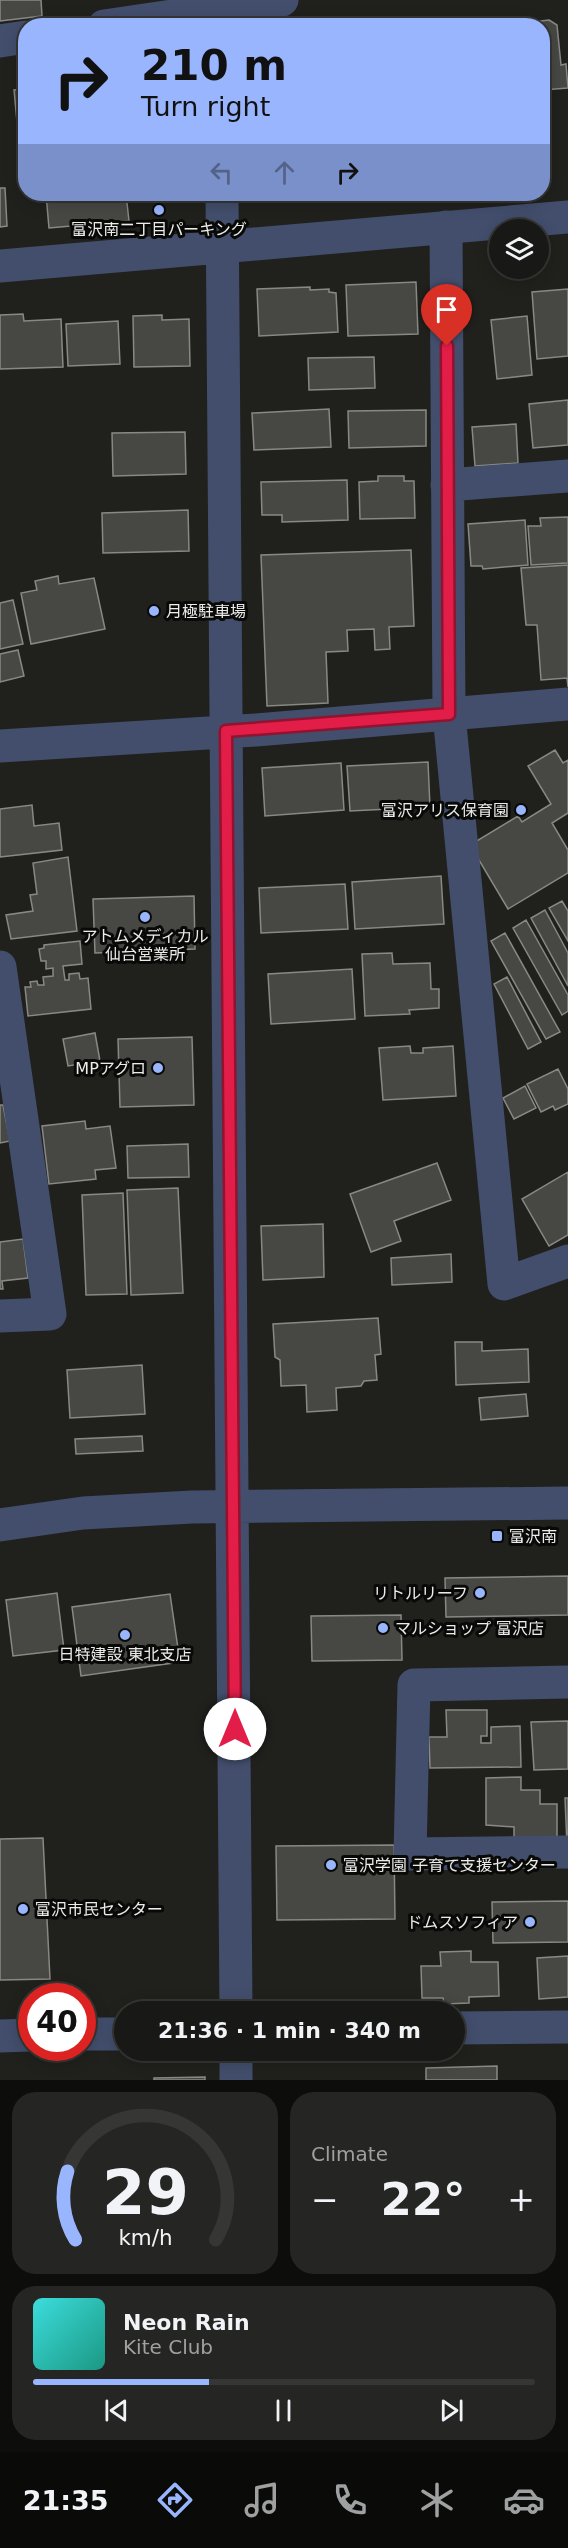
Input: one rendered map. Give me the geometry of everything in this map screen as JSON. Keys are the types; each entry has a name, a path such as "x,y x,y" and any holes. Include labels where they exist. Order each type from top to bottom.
{"street":[{"path":"166,18 282,0"},
{"path":"0,41 18,38"},
{"path":"222,201 236,2001"},
{"path":"0,266 568,217"},
{"path":"446,226 449,714 504,1284 568,1261"},
{"path":"447,485 568,476"},
{"path":"0,746 568,704"},
{"path":"0,967 50,1314 0,1316"},
{"path":"0,1525 83,1513 233,1506 568,1503"},
{"path":"568,1682 414,1685 410,1854 568,1852"},
{"path":"465,2028 568,2026"},
{"path":"96,2034 114,2034"},
{"path":"0,2036 18,2035"},
{"path":"236,2061 236,2080"}],"building":[{"path":"0,0 41,0 42,16 0,21"},
{"path":"550,21 557,25 561,65 566,64 568,88 550,89"},
{"path":"14,90 18,90 18,132"},
{"path":"0,188 5,188 7,226 0,227"},
{"path":"47,201 127,201 129,221 49,228"},
{"path":"416,282 418,334 348,336 346,285"},
{"path":"310,287 310,290 329,289 329,292 336,293 338,332 259,336 257,289"},
{"path":"568,289 568,356 537,359 532,292"},
{"path":"23,314 24,321 61,319 63,367 0,369 0,315"},
{"path":"162,315 162,320 189,319 190,366 134,367 133,316"},
{"path":"527,316 532,375 497,379 491,320"},
{"path":"118,321 120,364 68,366 66,324"},
{"path":"374,357 375,388 309,390 308,358"},
{"path":"568,400 568,445 533,448 529,404"},
{"path":"329,409 331,447 254,450 252,413"},
{"path":"426,410 426,446 349,448 348,411"},
{"path":"516,424 518,463 475,466 472,427"},
{"path":"185,432 186,474 113,476 112,433"},
{"path":"378,476 404,476 404,481 414,481 415,518 360,519 359,482 378,481"},
{"path":"347,480 348,520 282,522 282,515 262,515 261,482"},
{"path":"188,510 189,551 103,553 102,513"},
{"path":"568,517 568,563 531,565 528,526 541,526 540,518"},
{"path":"525,520 528,565 483,569 482,566 471,566 468,524"},
{"path":"411,550 414,626 389,627 390,649 375,650 374,629 347,630 348,651 326,652 328,703 267,706 261,555"},
{"path":"568,565 568,687 567,678 541,680 537,625 526,625 521,568"},
{"path":"58,576 59,584 94,578 105,629 31,644 21,593 37,590 35,581"},
{"path":"13,600 23,644 0,649 0,603"},
{"path":"18,650 24,676 0,682 0,654"},
{"path":"555,750 563,763 568,760 568,813 552,823 568,850 568,873 508,909 470,845 518,816 522,822 551,804 528,766"},
{"path":"428,762 430,807 350,811 347,766"},
{"path":"341,763 344,810 265,816 262,768"},
{"path":"32,805 34,826 59,823 62,850 0,857 0,809"},
{"path":"68,857 77,931 11,939 6,915 33,911 30,895 37,894 33,863"},
{"path":"441,876 444,924 355,929 352,882"},
{"path":"345,884 348,929 261,933 259,888"},
{"path":"194,896 195,949 95,953 93,899"},
{"path":"562,901 568,911 568,941 549,908"},
{"path":"545,910 568,953 568,986 531,918"},
{"path":"526,920 568,995 568,1011 562,1015 513,928"},
{"path":"505,933 560,1032 546,1039 491,941"},
{"path":"80,941 82,964 63,966 65,980 69,980 69,974 79,973 80,979 88,978 91,1009 28,1016 25,987 31,987 30,982 37,981 38,985 44,985 43,977 53,976 53,968 46,969 46,961 41,961 39,949 44,948 44,945"},
{"path":"392,953 393,964 430,963 431,989 439,989 439,1008 409,1010 410,1014 365,1016 362,954"},
{"path":"352,969 355,1019 271,1024 268,974"},
{"path":"507,977 541,1042 528,1049 494,984"},
{"path":"95,1033 100,1061 68,1066 63,1039"},
{"path":"192,1037 194,1105 120,1107 118,1039"},
{"path":"410,1046 411,1053 423,1053 423,1048 453,1046 456,1096 383,1100 379,1048"},
{"path":"558,1069 568,1089 568,1104 555,1110 553,1106 541,1112 527,1084"},
{"path":"525,1086 536,1108 514,1119 503,1098"},
{"path":"0,1105 3,1105 10,1141 0,1143"},
{"path":"85,1121 86,1129 110,1126 116,1168 95,1170 96,1179 49,1184 42,1126"},
{"path":"188,1144 189,1177 128,1178 127,1146"},
{"path":"437,1163 451,1200 394,1221 401,1241 371,1252 350,1194"},
{"path":"568,1172 568,1235 549,1246 522,1199"},
{"path":"178,1188 183,1293 131,1295 127,1190"},
{"path":"123,1193 127,1294 86,1295 82,1195"},
{"path":"323,1224 324,1277 263,1280 261,1226"},
{"path":"23,1239 28,1278 2,1281 3,1289 0,1289 0,1242"},
{"path":"451,1254 452,1282 392,1285 391,1258"},
{"path":"378,1318 381,1354 375,1355 377,1380 364,1381 361,1386 336,1388 337,1410 307,1412 306,1385 281,1386 280,1360 275,1357 273,1324"},
{"path":"455,1342 482,1342 482,1351 528,1349 529,1382 456,1385"},
{"path":"142,1365 145,1414 70,1418 67,1370"},
{"path":"526,1394 528,1416 481,1420 479,1398"},
{"path":"142,1436 143,1451 76,1454 75,1439"},
{"path":"568,1576 568,1615 446,1617 445,1578"},
{"path":"57,1593 64,1650 13,1656 6,1600"},
{"path":"170,1594 180,1662 81,1676 72,1607"},
{"path":"401,1615 402,1660 312,1661 311,1616"},
{"path":"446,1710 487,1710 487,1736 481,1736 481,1743 491,1743 491,1727 520,1726 521,1767 430,1768 429,1737 447,1737"},
{"path":"568,1721 568,1769 534,1770 531,1722"},
{"path":"521,1777 521,1790 540,1790 540,1804 557,1804 557,1841 514,1841 514,1827 486,1825 486,1778"},
{"path":"565,1798 568,1798 568,1846 567,1846"},
{"name":"富沢市民センター","path":"43,1838 50,1979 0,1980 0,1839"},
{"path":"394,1845 395,1919 277,1920 276,1846"},
{"name":"ドムスソフィア","path":"568,1901 568,1942 493,1943 492,1902"},
{"path":"471,1951 471,1962 498,1962 499,1996 469,1997 469,2003 465,2003 465,2001 444,2001 443,1998 422,1998 421,1966 441,1966 440,1952"},
{"path":"568,1956 568,1997 539,1999 537,1958"},
{"path":"497,2066 497,2080 426,2080 426,2068"},
{"path":"205,2077 205,2080 154,2080 154,2078"}],"place":[{"name":"富沢南二丁目パーキング","path":"159,210"},
{"name":"月極駐車場","path":"154,611"},
{"name":"富沢アリス保育園","path":"521,810"},
{"name":"アトムメディカル 仙台営業所","path":"145,917"},
{"name":"MPアグロ","path":"158,1068"},
{"name":"富沢南","path":"497,1536"},
{"name":"リトルリーフ","path":"480,1593"},
{"name":"マルショップ 富沢店","path":"383,1628"},
{"name":"日特建設 東北支店","path":"125,1635"},
{"name":"富沢学園 子育て支援センター","path":"331,1865"},
{"name":"富沢市民センター","path":"23,1909"},
{"name":"ドムスソフィア","path":"530,1922"}],"route":[{"path":"235,1729 226,731 449,714 447,346"}]}
